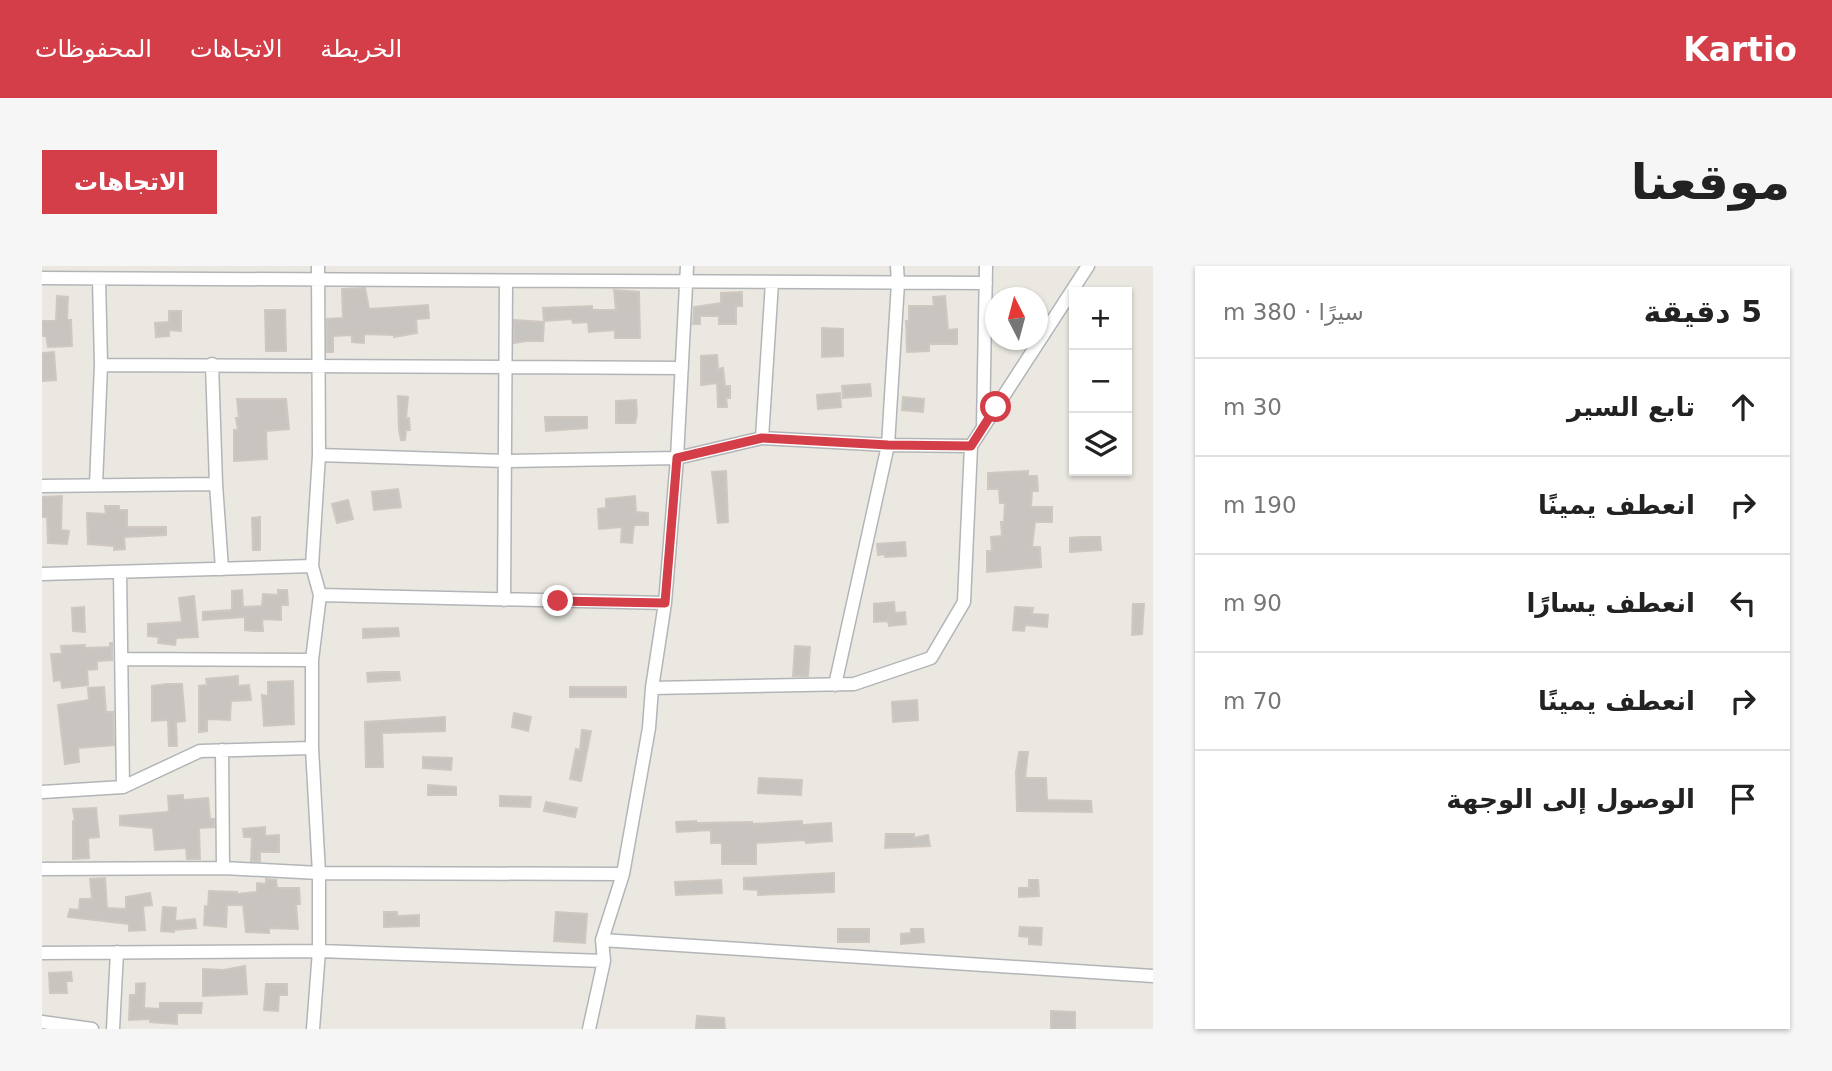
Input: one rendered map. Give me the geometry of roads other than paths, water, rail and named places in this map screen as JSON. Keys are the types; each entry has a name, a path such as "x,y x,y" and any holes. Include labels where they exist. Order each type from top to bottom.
{"street":[{"path":"313,1029 319,951 319,873 312,748 312,660 320,595 312,566 319,455 318,266"},
{"path":"533,266 534,281"},
{"path":"612,266 613,281"},
{"path":"589,1029 604,961 602,940 623,874 649,728 652,688 665,603 677,458 687,266"},
{"path":"835,685 888,445 897,266"},
{"path":"983,427 986,266"},
{"path":"652,688 854,684 931,658 964,602 971,446 1088,266"},
{"path":"42,278 99,279 227,273 318,280 986,283"},
{"path":"96,485 101,365 99,279"},
{"path":"504,600 506,281"},
{"path":"762,438 772,282"},
{"path":"212,364 222,569"},
{"path":"101,365 682,368"},
{"path":"319,455 505,461 677,458 762,438 888,445 971,446"},
{"path":"42,486 216,484"},
{"path":"42,574 312,566"},
{"path":"120,572 123,787"},
{"path":"320,595 665,603"},
{"path":"121,659 312,660"},
{"path":"42,792 123,787 200,751 312,748"},
{"path":"222,751 223,868"},
{"path":"42,869 223,868 319,873 623,874"},
{"path":"602,940 1153,975"},
{"path":"42,953 319,951 604,961"},
{"path":"113,1029 117,952"},
{"path":"42,1022 92,1029"}]}
